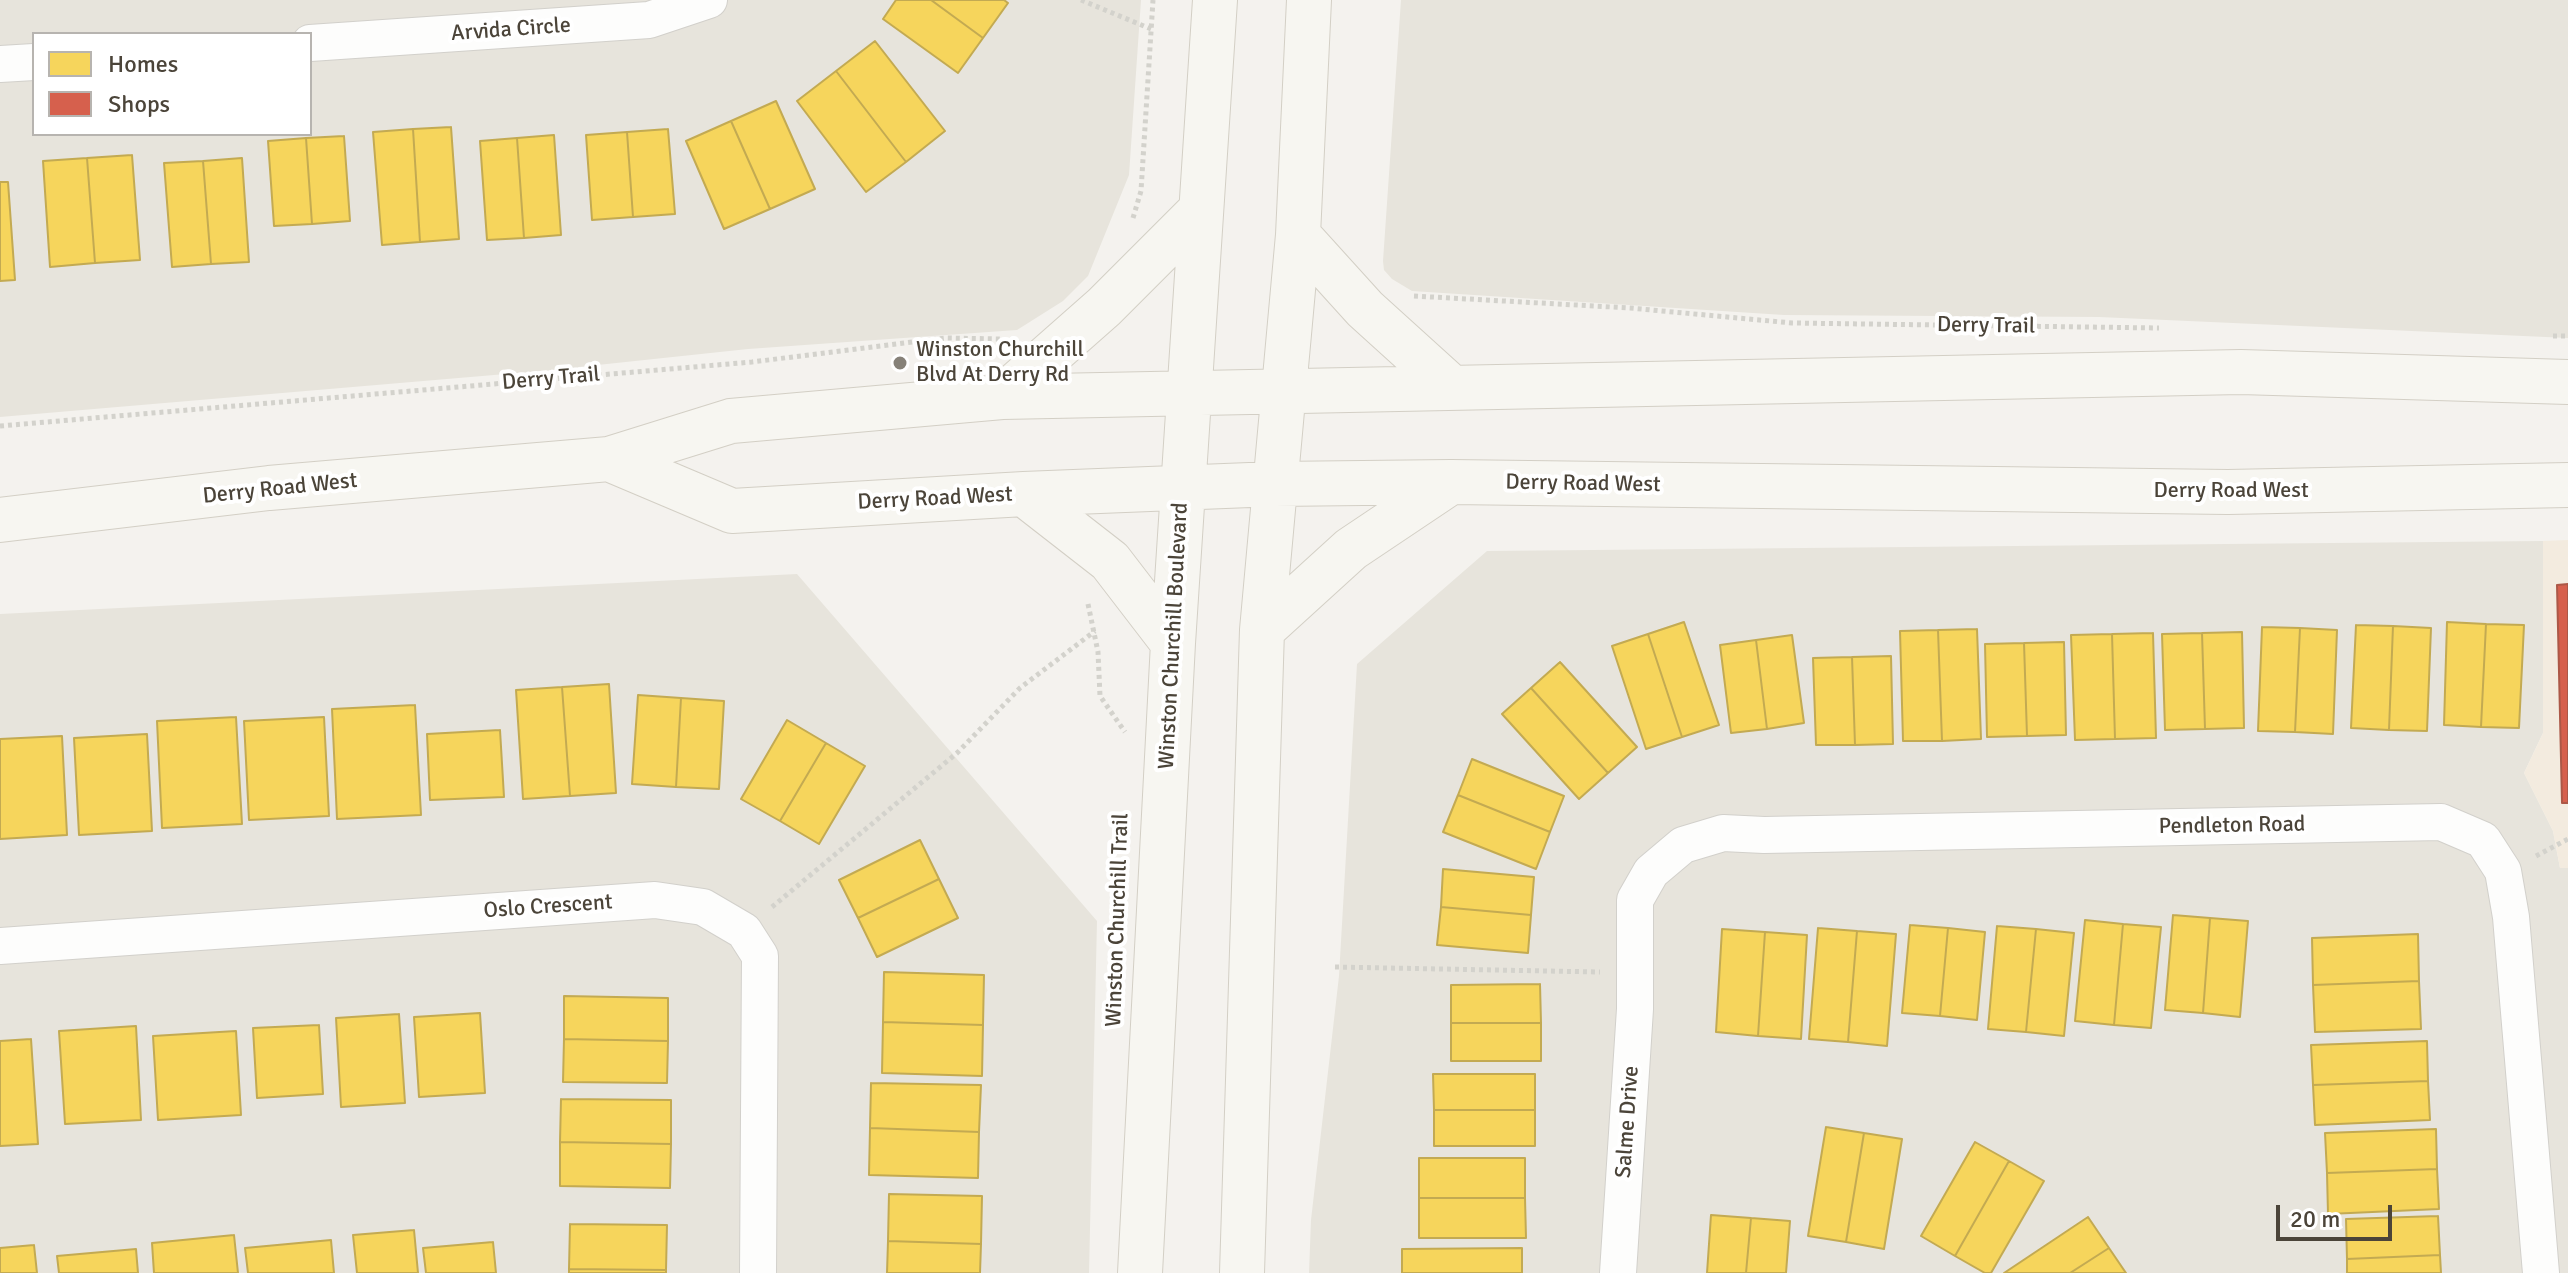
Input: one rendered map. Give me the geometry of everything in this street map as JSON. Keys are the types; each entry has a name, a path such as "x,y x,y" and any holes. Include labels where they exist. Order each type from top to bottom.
{"main road":[{"name":"Winston Churchill Boulevard","path":"1140,1273 1182,489 1215,0"},
{"path":"1242,1273 1262,630 1298,235 1309,0"},
{"path":"1002,397 1104,307 1199,212"},
{"path":"1298,235 1365,309 1450,386"},
{"name":"Derry Road West","path":"0,520 269,488 609,459 731,421 1002,397 2241,372 2568,382"},
{"name":"Derry Road West","path":"609,459 732,511 1024,494 1275,484 1451,482 2228,492 2568,485"},
{"path":"1262,630 1351,549 1451,482"},
{"path":"1024,494 1110,561 1173,643"}],"street":[{"name":"Arvida Circle","path":"312,43 649,20 709,0"},
{"path":"0,64 32,62"},
{"name":"Pendleton Road","path":"1633,970 1635,900 1651,872 1683,845 1723,833 1780,835 2441,822 2483,840 2503,871 2511,917 2541,1273"},
{"name":"Oslo Crescent","path":"0,946 655,900 703,907 744,931"},
{"path":"744,931 760,956 758,1273"},
{"name":"Salme Drive","path":"1618,1273 1635,1009 1633,970"}],"path":[{"path":"1081,0 1151,29"},
{"path":"1132,221 1141,191 1153,0"},
{"name":"Derry Trail","path":"1404,295 1630,308 1792,323 2169,329"},
{"path":"2537,336 2568,336"},
{"name":"Derry Trail","path":"0,426 752,362 905,341 1011,338"},
{"path":"1086,593 1095,631 1100,696 1125,730 1125,746"},
{"path":"744,931 957,753 1020,688 1095,631"},
{"path":"1335,967 1575,973 1633,970"}],"shaded area":[{"path":"0,0 1141,0 1129,175 1088,276 1063,301 1017,330 748,349 541,371 0,417"},
{"path":"1401,0 2568,0 2568,338 2099,317 1784,315 1412,291 1392,279 1384,270 1383,261"},
{"path":"2568,540 2568,868 2560,868 2553,831 2524,773 2543,733 2543,541"},
{"path":"2543,541 2543,733 2524,773 2553,831 2560,868 2568,868 2568,1273 1309,1273 1311,1220 1339,976 1357,664 1487,551"},
{"path":"797,574 1097,921 1089,1273 0,1273 0,614"}],"building: Homes":[{"path":"896,0 931,0 983,38 958,73 883,19"},
{"path":"931,0 1004,0 1008,3 983,38"},
{"path":"875,41 945,131 906,162 836,71"},
{"path":"836,71 906,162 866,192 797,101"},
{"path":"776,101 815,189 770,209 731,121"},
{"path":"731,121 770,209 724,229 686,141"},
{"path":"451,127 459,239 420,242 413,129"},
{"path":"413,129 420,242 382,245 373,132"},
{"path":"668,129 675,214 633,217 627,132"},
{"path":"627,132 633,217 592,220 586,135"},
{"path":"554,135 561,235 524,238 517,138"},
{"path":"344,136 350,221 312,224 306,138"},
{"path":"306,138 312,224 274,226 268,141"},
{"path":"517,138 524,238 487,240 480,141"},
{"path":"132,155 140,260 95,263 87,158"},
{"path":"87,158 95,263 50,267 43,161"},
{"path":"242,158 249,262 211,264 203,161"},
{"path":"203,161 211,264 172,267 164,163"},
{"path":"0,182 8,182 15,280 0,281"},
{"path":"1684,622 1719,725 1682,737 1648,634"},
{"path":"2447,622 2486,624 2481,727 2444,725"},
{"path":"2486,624 2524,625 2519,728 2481,727"},
{"path":"2356,625 2393,626 2389,730 2351,728"},
{"path":"2393,626 2431,628 2427,731 2389,730"},
{"path":"2262,627 2300,628 2295,732 2258,731"},
{"path":"2300,628 2337,630 2333,734 2295,732"},
{"path":"1977,629 1981,739 1942,741 1938,630"},
{"path":"1938,630 1942,741 1903,741 1900,631"},
{"path":"2242,632 2244,728 2205,729 2202,633"},
{"path":"2153,633 2156,738 2115,739 2112,634"},
{"path":"2202,633 2205,729 2165,730 2162,634"},
{"path":"1648,634 1682,737 1646,749 1612,646"},
{"path":"2112,634 2115,739 2075,740 2071,635"},
{"path":"1792,635 1804,723 1767,729 1756,640"},
{"path":"1756,640 1767,729 1731,733 1720,645"},
{"path":"2064,642 2066,735 2027,736 2024,643"},
{"path":"2024,643 2027,736 1987,737 1985,644"},
{"path":"1891,656 1893,744 1855,745 1852,657"},
{"path":"1852,657 1855,745 1816,745 1813,658"},
{"path":"1560,662 1637,747 1608,773 1531,688"},
{"path":"609,684 616,793 570,796 562,687"},
{"path":"562,687 570,796 523,799 516,690"},
{"path":"1531,688 1608,773 1579,799 1502,714"},
{"path":"638,695 681,698 676,787 632,784"},
{"path":"681,698 724,701 719,789 676,787"},
{"path":"415,705 421,815 337,819 332,709"},
{"path":"236,717 242,824 162,828 157,721"},
{"path":"324,717 329,816 249,820 244,721"},
{"path":"787,720 826,743 780,821 741,799"},
{"path":"500,730 504,797 430,800 427,734"},
{"path":"147,734 152,831 79,835 74,738"},
{"path":"62,736 67,835 0,839 0,739"},
{"path":"826,743 865,766 819,844 780,821"},
{"path":"1472,759 1564,796 1550,832 1458,795"},
{"path":"1458,795 1550,832 1536,869 1443,832"},
{"path":"920,840 939,879 858,918 839,880"},
{"path":"1443,869 1534,877 1531,915 1441,907"},
{"path":"939,879 958,918 877,957 858,918"},
{"path":"1441,907 1531,915 1528,953 1437,945"},
{"path":"2173,915 2210,918 2203,1013 2165,1010"},
{"path":"2210,918 2248,921 2240,1017 2203,1013"},
{"path":"2085,920 2123,924 2114,1025 2075,1021"},
{"path":"2123,924 2161,927 2151,1028 2114,1025"},
{"path":"1910,925 1948,928 1940,1016 1902,1013"},
{"path":"1997,926 2036,929 2026,1032 1988,1029"},
{"path":"1818,928 1857,931 1848,1042 1809,1039"},
{"path":"1948,928 1985,932 1977,1020 1940,1016"},
{"path":"1722,929 1765,932 1758,1036 1716,1032"},
{"path":"2036,929 2074,933 2064,1036 2026,1032"},
{"path":"1857,931 1896,934 1887,1046 1848,1042"},
{"path":"1765,932 1807,935 1801,1039 1758,1036"},
{"path":"2418,934 2419,981 2313,985 2312,938"},
{"path":"884,972 984,975 983,1025 883,1022"},
{"path":"2419,981 2421,1029 2315,1032 2313,985"},
{"path":"1540,984 1541,1023 1451,1023 1451,985"},
{"path":"564,996 668,998 668,1041 564,1039"},
{"path":"480,1013 485,1093 419,1097 414,1017"},
{"path":"399,1014 405,1103 341,1107 336,1018"},
{"path":"883,1022 983,1025 982,1076 882,1073"},
{"path":"1451,1023 1541,1023 1541,1061 1451,1061"},
{"path":"319,1025 323,1094 257,1098 253,1028"},
{"path":"136,1026 141,1120 65,1124 59,1031"},
{"path":"236,1031 241,1115 158,1120 153,1036"},
{"path":"31,1039 38,1144 0,1146 0,1041"},
{"path":"564,1039 668,1041 667,1083 563,1082"},
{"path":"2427,1041 2428,1081 2313,1085 2311,1045"},
{"path":"1433,1074 1535,1074 1535,1110 1434,1110"},
{"path":"2428,1081 2430,1120 2315,1125 2313,1085"},
{"path":"871,1083 981,1085 979,1132 870,1128"},
{"path":"561,1099 671,1100 671,1144 560,1142"},
{"path":"1434,1110 1535,1110 1535,1146 1434,1146"},
{"path":"1826,1127 1864,1133 1846,1242 1808,1236"},
{"path":"870,1128 979,1132 978,1178 869,1175"},
{"path":"2436,1129 2437,1169 2327,1173 2325,1133"},
{"path":"1864,1133 1902,1139 1884,1249 1846,1242"},
{"path":"560,1142 671,1144 670,1188 560,1186"},
{"path":"1975,1142 2009,1161 1955,1256 1921,1236"},
{"path":"1419,1158 1525,1158 1525,1198 1419,1198"},
{"path":"2009,1161 2044,1181 1991,1273 1985,1273 1955,1256"},
{"path":"2437,1169 2439,1209 2328,1214 2327,1173"},
{"path":"889,1194 982,1196 981,1244 888,1241"},
{"path":"1419,1198 1525,1198 1526,1238 1419,1238"},
{"path":"1711,1215 1751,1218 1746,1273 1707,1273"},
{"path":"2438,1216 2440,1255 2347,1259 2346,1219"},
{"path":"2088,1217 2109,1248 2070,1273 2004,1273"},
{"path":"1751,1218 1790,1221 1786,1273 1746,1273"},
{"path":"570,1224 667,1225 666,1270 569,1269"},
{"path":"414,1230 418,1273 357,1273 353,1235"},
{"path":"234,1235 238,1273 154,1273 152,1243"},
{"path":"331,1240 334,1273 248,1273 245,1248"},
{"path":"888,1241 981,1244 980,1273 887,1273"},
{"path":"493,1242 496,1273 426,1273 423,1248"},
{"path":"34,1245 37,1273 0,1273 0,1248"},
{"path":"1522,1248 1522,1273 1402,1273 1402,1249"},
{"path":"2109,1248 2126,1273 2070,1273"},
{"path":"136,1249 138,1273 59,1273 57,1256"},
{"path":"2440,1255 2441,1273 2347,1273 2347,1259"},
{"path":"569,1269 666,1270 666,1273 569,1273"}],"building: Shops":[{"path":"2568,584 2568,803 2562,803 2557,585"}],"place":[{"name":"Winston Churchill Blvd At Derry Rd","path":"900,363"}]}
